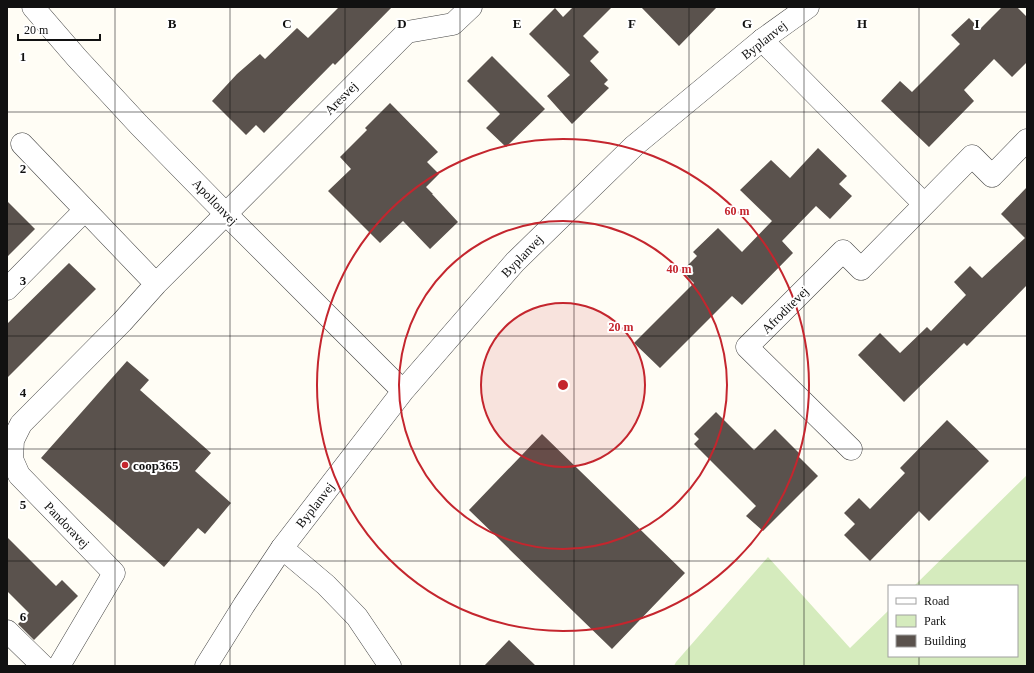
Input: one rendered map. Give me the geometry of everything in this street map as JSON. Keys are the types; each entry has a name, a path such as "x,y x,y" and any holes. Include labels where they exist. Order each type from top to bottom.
{"street":[{"name":"Apollonvej","path":"33,7 77,58 226,214 403,391"},
{"name":"Aresvej","path":"226,214 407,32 453,24 471,7"},
{"name":"Byplanvej","path":"206,666 282,548 403,391 515,262 634,146 762,40 808,7"},
{"path":"762,40 924,204"},
{"name":"Afroditevej","path":"851,449 747,348 843,251 861,269 972,156 992,176 1027,140"},
{"path":"22,144 156,284"},
{"path":"7,289 85,210"},
{"name":"Pandoravej","path":"59,666 114,573 19,475 12,459 12,440 22,424 122,322 156,284 226,214"},
{"path":"282,548 326,585 357,617 390,666"},
{"path":"7,631 43,666"}],"green space":[{"path":"1027,475 1027,666 674,666 768,557 850,648 888,611 888,657 1018,657 1018,585 915,585"}],"building":[{"path":"339,7 392,7 335,65 333,63 264,133 256,125 246,135 212,101 237,74 260,54 265,59 297,28 308,38"},
{"path":"573,7 612,7 583,36 599,52 590,61 608,80 604,84 609,88 572,124 547,96 570,75 529,34 555,8 563,17"},
{"path":"641,7 717,7 679,46"},
{"path":"1002,7 1017,7 1027,17 1027,62 1012,77 994,59 964,90 974,101 929,147 881,101 900,81 912,92 960,44 951,35 969,18 980,29"},
{"path":"492,56 545,109 506,147 486,128 500,114 467,81"},
{"path":"390,103 438,152 427,162 439,174 426,187 458,222 430,249 403,221 380,243 328,191 351,169 340,157 367,130 365,128"},
{"path":"818,148 847,176 839,184 852,196 830,219 816,206 782,241 793,253 742,305 732,296 660,368 634,343 694,283 682,271 697,256 693,252 718,228 742,252 772,221 740,190 771,160 790,178"},
{"path":"1027,187 1027,285 967,346 964,343 904,402 858,355 880,333 900,353 927,327 931,331 966,295 954,282 970,266 982,278 1025,238 1001,214"},
{"path":"7,201 35,229 7,257"},
{"path":"69,263 96,289 7,378 7,324"},
{"name":"coop365","path":"127,361 149,380 140,390 211,453 195,471 231,503 205,534 198,528 164,567 41,458"},
{"path":"716,412 754,450 775,429 800,454 798,456 818,476 763,531 746,516 756,506 694,444 699,439 694,434"},
{"path":"947,420 989,461 929,521 919,511 870,561 844,535 855,524 844,513 859,498 870,509 905,473 900,468"},
{"path":"542,434 685,573 612,649 469,510"},
{"path":"7,537 56,586 62,580 78,596 34,640 18,624 29,613 7,591"},
{"path":"509,640 536,666 484,666"}],"place":[{"name":"coop365","path":"125,465"}]}
